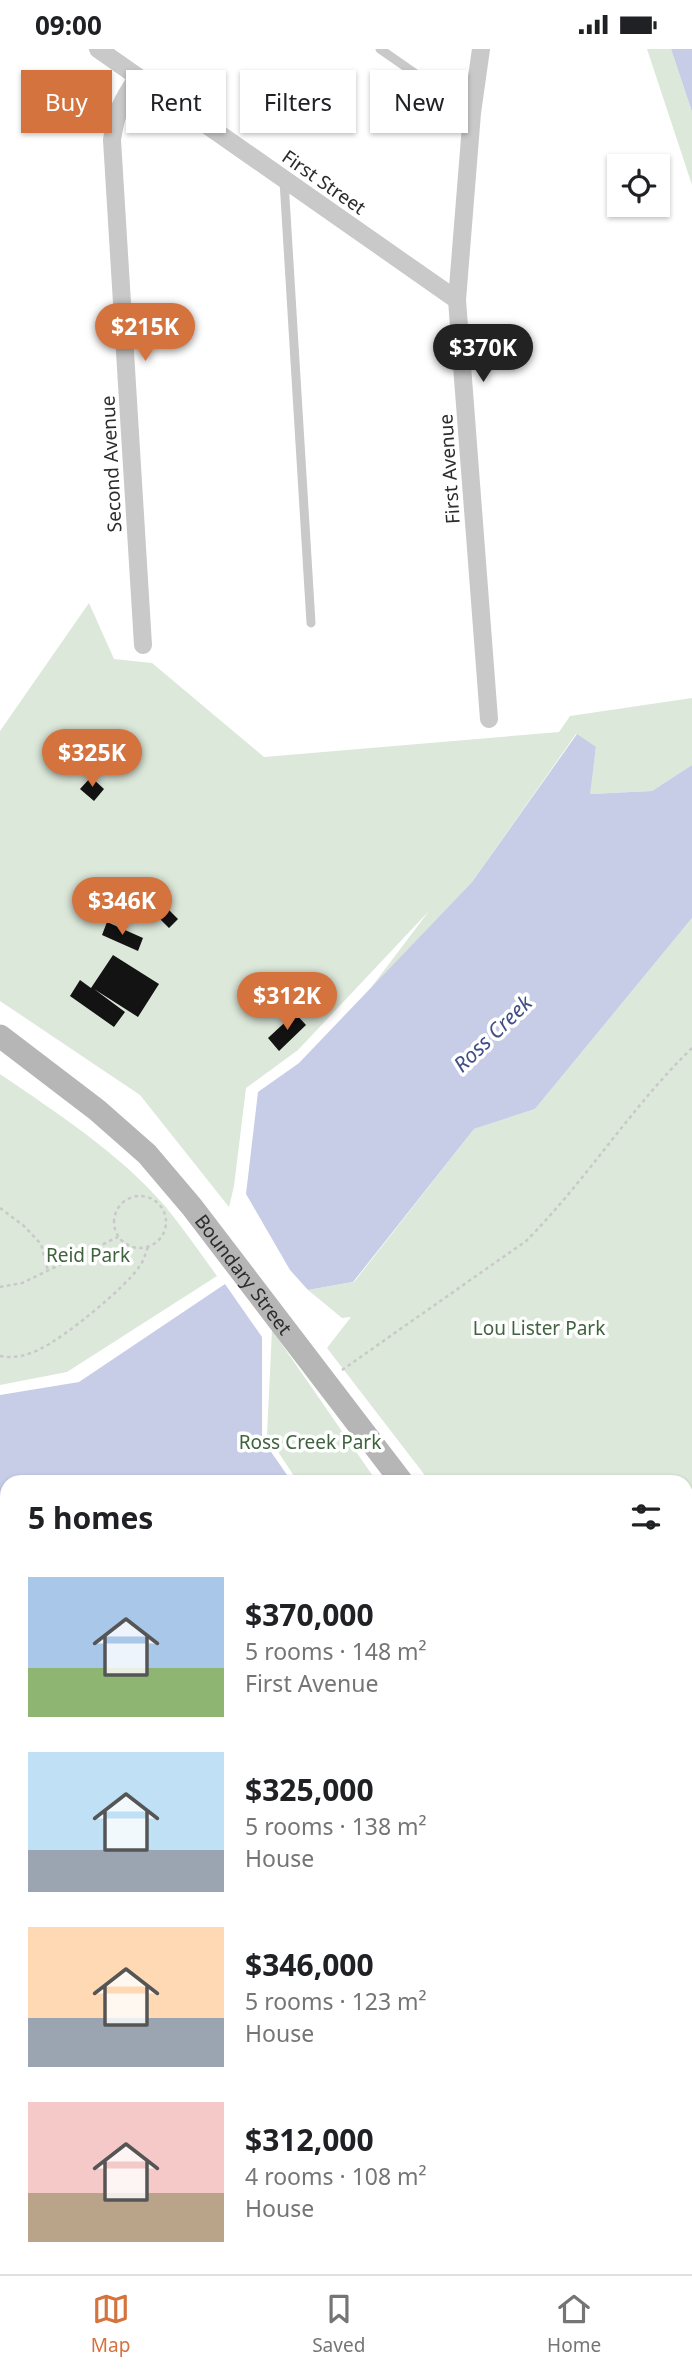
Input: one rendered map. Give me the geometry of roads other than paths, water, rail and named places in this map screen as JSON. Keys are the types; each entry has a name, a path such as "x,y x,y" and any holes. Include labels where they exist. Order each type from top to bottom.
{"main road":[{"name":"Boundary Street","path":"0,1036 125,1133 166,1176 192,1206 397,1475"},
{"name":"Boundary Street","path":"0,1053 64,1085"}],"street":[{"name":"First Street","path":"98,49 128,70"},
{"name":"First Avenue","path":"481,49 472,113 457,300 489,719"},
{"name":"Second Avenue","path":"126,95 115,115 112,140 143,645"},
{"name":"First Street","path":"217,133 457,300"}],"lane":[{"path":"380,49 472,113"},
{"path":"284,180 311,623"}],"water":[{"path":"671,49 692,49 692,112"},
{"name":"Ross Creek","path":"577,734 596,747 590,794 652,791 692,765 692,918 535,1109 474,1129 353,1282 308,1290 290,1270 246,1194 258,1092 299,1063 472,882"},
{"path":"225,1284 262,1337 262,1439 287,1475 0,1475 0,1395 79,1382"}],"park label":[{"name":"Reid Park","path":"88,1255"},
{"name":"Lou Lister Park","path":"539,1328"},
{"name":"Ross Creek Park","path":"310,1442"}]}
